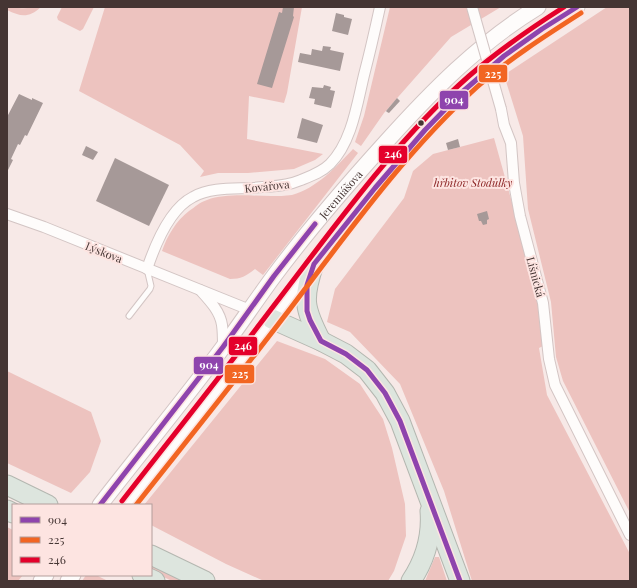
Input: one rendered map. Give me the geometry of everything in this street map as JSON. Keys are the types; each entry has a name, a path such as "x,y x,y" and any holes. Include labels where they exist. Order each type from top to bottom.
{"highway":[{"path":"314,264 307,285 306,305 310,320 321,341"},
{"path":"272,320 321,341 346,354 367,370 386,393 400,421 460,581"},
{"path":"7,485 46,504"},
{"path":"411,581 421,563 428,540 430,516 427,491"},
{"path":"152,555 205,581"},
{"path":"144,576 155,581"}],"main road":[{"name":"Jeremiášova","path":"101,504 223,347 274,276 310,230 410,115 468,59 538,7"},
{"name":"Jeremiášova","path":"128,504 314,264 389,171 425,130 460,93 504,56 542,29 577,7"},
{"path":"250,310 272,320"}],"street":[{"name":"Kovářova","path":"147,269 153,251 168,224 185,202 194,196 220,190 285,185 308,178 329,165 345,141 354,117 380,7"},
{"name":"Líšnická","path":"472,7 501,109 504,125 511,143 514,183 520,216 543,304 549,359 555,384 630,535"},
{"name":"Lýskova","path":"7,214 44,227 250,310"},
{"name":"Lýskova","path":"200,290 216,309 219,316 222,324 223,347"}],"lane":[{"path":"128,316 150,289 151,286 147,269"}],"green space":[{"path":"7,7 41,7 29,15 21,15 7,10"},
{"path":"62,7 94,7 83,29 80,31 58,20 57,17"},
{"path":"105,7 302,7 284,103 249,96 247,139 323,154 315,160 294,169 248,173 218,173 200,177 204,171 180,145 79,91"},
{"path":"390,7 501,7 451,37 384,113 361,146 355,142 364,116"},
{"path":"607,7 630,7 630,513 563,381 556,357 551,302 528,209 523,136 504,75"},
{"name":"hřbitov Stodůlky","path":"494,138 537,292 543,346 539,348 547,395 630,554 630,581 472,581 444,491 400,384 350,332 327,322 335,289 404,198 413,171 433,154"},
{"path":"353,149 358,153 263,275 255,269 243,277 230,279 162,251 169,234 176,224 184,215 202,202 222,196 276,196 292,195 301,192 326,176"},
{"path":"277,341 325,359 360,384 383,419 392,448 405,504 406,536 394,571 388,581 264,581 226,564 152,526 152,504 145,504"},
{"path":"7,371 91,412 101,441 90,472 71,493 7,463"},
{"path":"7,527 12,530 12,576 22,576 18,581 7,581"},
{"path":"435,557 439,557 447,581 425,581"},
{"path":"152,565 184,581 172,581 152,571"},
{"path":"85,576 98,576 108,581 82,581"}],"building":[{"path":"283,7 294,7 294,17 272,88 257,84 279,12 282,13"},
{"path":"336,13 352,19 348,35 332,31"},
{"path":"323,46 331,47 330,50 344,53 340,71 298,62 300,53 311,55 312,49 322,51"},
{"path":"324,85 331,87 330,90 335,91 331,108 314,104 315,99 309,98 312,87 323,88"},
{"path":"19,94 43,103 27,136 25,135 20,145 18,144 11,159 13,160 7,170 7,117"},
{"path":"397,98 400,101 389,113 387,112 386,111"},
{"path":"302,118 323,125 317,143 297,138"},
{"path":"458,139 460,147 448,150 446,143"},
{"path":"86,146 98,152 93,160 82,155"},
{"path":"115,158 169,185 149,226 96,201"},
{"path":"487,211 489,219 487,220 487,224 483,225 481,221 479,221 477,214"}],"transit line":[{"name":"246","path":"122,501 235,357 341,217 415,129 480,66 539,23 564,7"},
{"name":"904","path":"460,581 400,421 385,393 367,370 346,354 321,341 307,311 307,285 314,264 375,188 425,130 461,93 504,56 542,29 577,7"},
{"name":"225","path":"137,504 247,365 352,227 399,168 424,140 450,113 489,77 528,48 581,13"},
{"name":"904","path":"101,504 223,347 274,276 315,224"}]}
